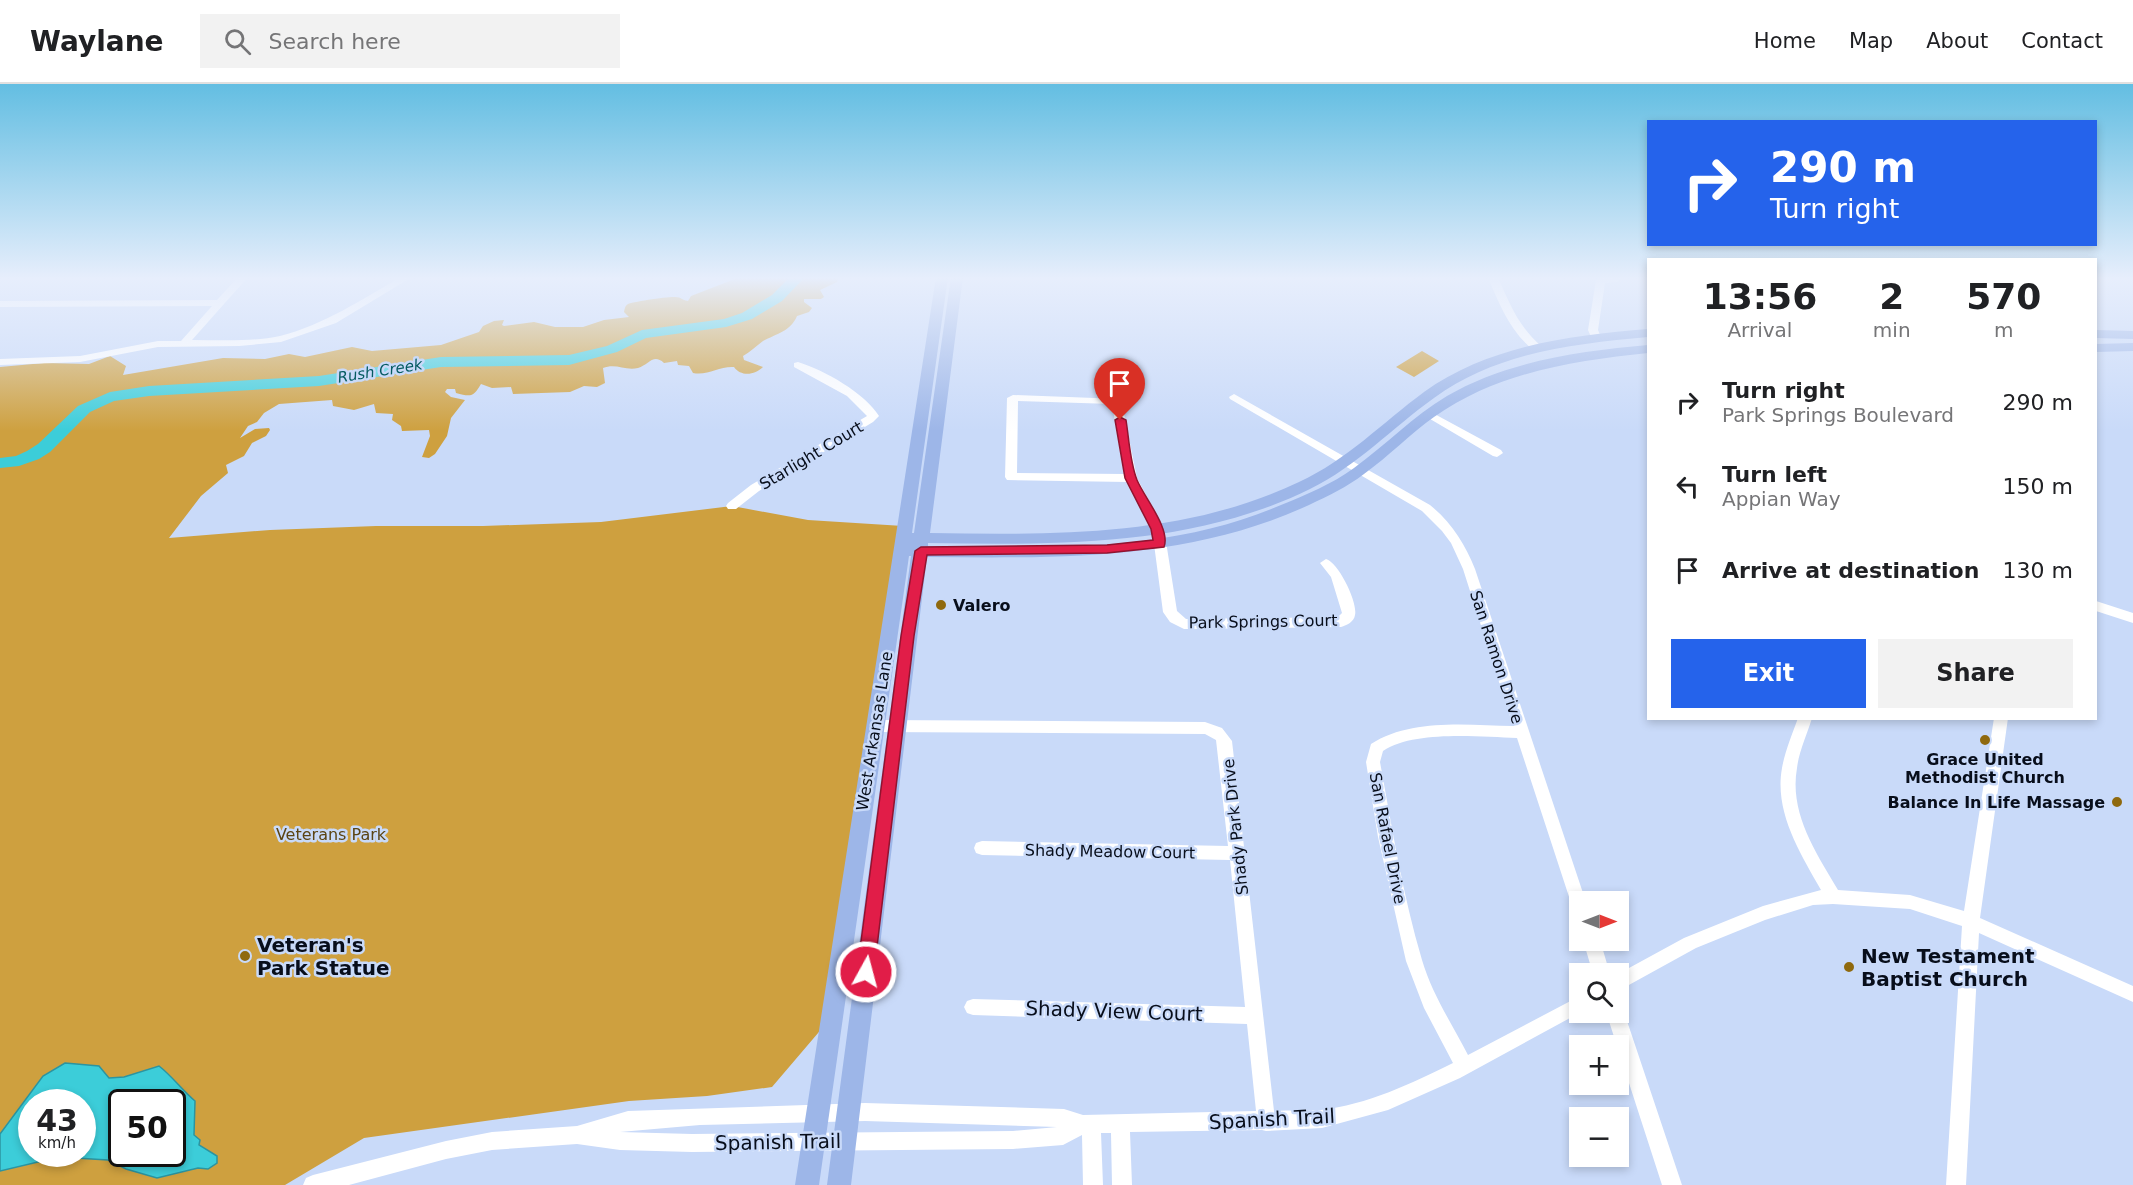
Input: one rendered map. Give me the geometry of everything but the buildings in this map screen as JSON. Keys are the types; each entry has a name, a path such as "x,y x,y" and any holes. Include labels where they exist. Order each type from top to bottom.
{"main road":[{"name":"West Arkansas Lane","path":"807,1185 854,855 876,726 934,328"},
{"name":"West Arkansas Lane","path":"838,1185 896,726 950,328"},
{"path":"901,545 1107,549 1159,536 1269,501 1305,485 1380,436 1437,389 1495,360 1566,341 1647,333"},
{"path":"2097,334 2133,335"},
{"path":"1560,361 1555,354 1566,341"},
{"path":"2097,348 2133,347"},
{"path":"1159,536 1214,534 1238,527 1333,487 1360,469 1429,414 1487,383 1560,361 1647,349"}],"street":[{"path":"185,342 197,328"},
{"path":"0,362 80,359 142,345 185,342 257,342 293,336 311,328"},
{"path":"1517,328 1537,348"},
{"path":"1593,328 1596,337"},
{"name":"Starlight Court","path":"732,506 755,488 873,416 869,409 837,386 798,365"},
{"name":"San Ramon Drive","path":"1234,397 1426,508 1440,518 1455,536 1469,568 1575,891"},
{"path":"1131,478 1011,477 1013,398 1117,401 1131,478 1159,536"},
{"path":"1429,414 1497,453"},
{"name":"Park Springs Court","path":"1159,536 1170,612 1175,619 1191,625 1341,622 1348,617 1349,613 1338,575 1326,564"},
{"path":"2097,606 2133,618"},
{"path":"1804,720 1788,775 1789,809 1796,830 1833,897"},
{"path":"1956,1185 1971,922 1998,720"},
{"name":"Shady Park Drive","path":"876,726 1214,729 1225,741 1266,1122"},
{"name":"San Rafael Drive","path":"1464,1065 1430,1002 1414,961 1372,762 1376,748 1392,737 1412,734 1521,732"},
{"name":"Shady Meadow Court","path":"982,848 1238,853"},
{"path":"1629,977 1690,943 1763,913 1813,898 1833,897 1887,899 1915,903 1971,922 2133,994"},
{"name":"Shady View Court","path":"973,1007 1255,1016"},
{"name":"Spanish Trail","path":"577,1135 628,1120 817,1113 1064,1118 1087,1124 1266,1122 1322,1119 1349,1115 1412,1091 1569,1010"},
{"path":"1619,1023 1672,1185"},
{"path":"1087,1124 1093,1185"},
{"name":"Spanish Trail","path":"313,1185 446,1150 492,1141 577,1135 620,1141 1013,1140 1063,1136 1087,1124"},
{"path":"1120,1124 1122,1185"}],"green space":[{"name":"Veterans Park","path":"481,328 788,328 763,341 743,356 744,360 763,367 752,373 744,374 734,367 698,374 693,373 689,366 678,365 677,361 664,363 654,359 638,368 612,366 603,368 605,383 597,387 584,386 570,392 513,394 511,387 492,388 481,384 470,395 456,393 455,389 447,389 445,392 451,397 465,400 451,418 447,436 435,454 429,458 422,457 430,436 429,430 402,431 401,426 392,420 393,414 376,413 374,404 354,410 333,406 332,400 279,404 264,413 257,422 248,426 240,438 255,429 269,428 266,436 252,443 244,456 226,465 228,473 201,496 169,538 270,530 376,526 483,526 601,522 732,506 808,520 903,526 830,1019 772,1087 707,1096 629,1101 364,1138 285,1185 0,1185 0,367 44,363 89,364 110,356 126,366 123,375 223,358 265,359 289,354 305,357 352,347 372,351 441,345 479,332"},
{"path":"1422,351 1439,361 1414,377 1396,367"}],"shaded area":[{"path":"65,1063 99,1066 109,1078 124,1077 159,1066 183,1089 108,1089 108,1160 96,1159 96,1089 33,1089 43,1076"},
{"path":"186,1092 195,1101 194,1135 200,1140 199,1145 217,1156 217,1163 208,1169 198,1168 157,1178 122,1167 186,1167"},
{"path":"18,1110 18,1167 0,1171 0,1134"}],"waterway":[{"name":"Rush Creek","path":"0,463 19,461 33,455 44,448 84,409 110,397 149,391 319,381 441,362 569,360 612,349 642,334 685,328"}],"place":[{"name":"Valero","path":"941,605"},
{"name":"Grace United Methodist Church","path":"1985,740"},
{"name":"Balance In Life Massage","path":"2117,802"},
{"name":"Veteran's Park Statue","path":"245,956"},
{"name":"New Testament Baptist Church","path":"1849,967"}],"route":[{"path":"866,972 908,636 921,551 1107,549 1160,544 1158,529 1131,478 1120,420"}]}
